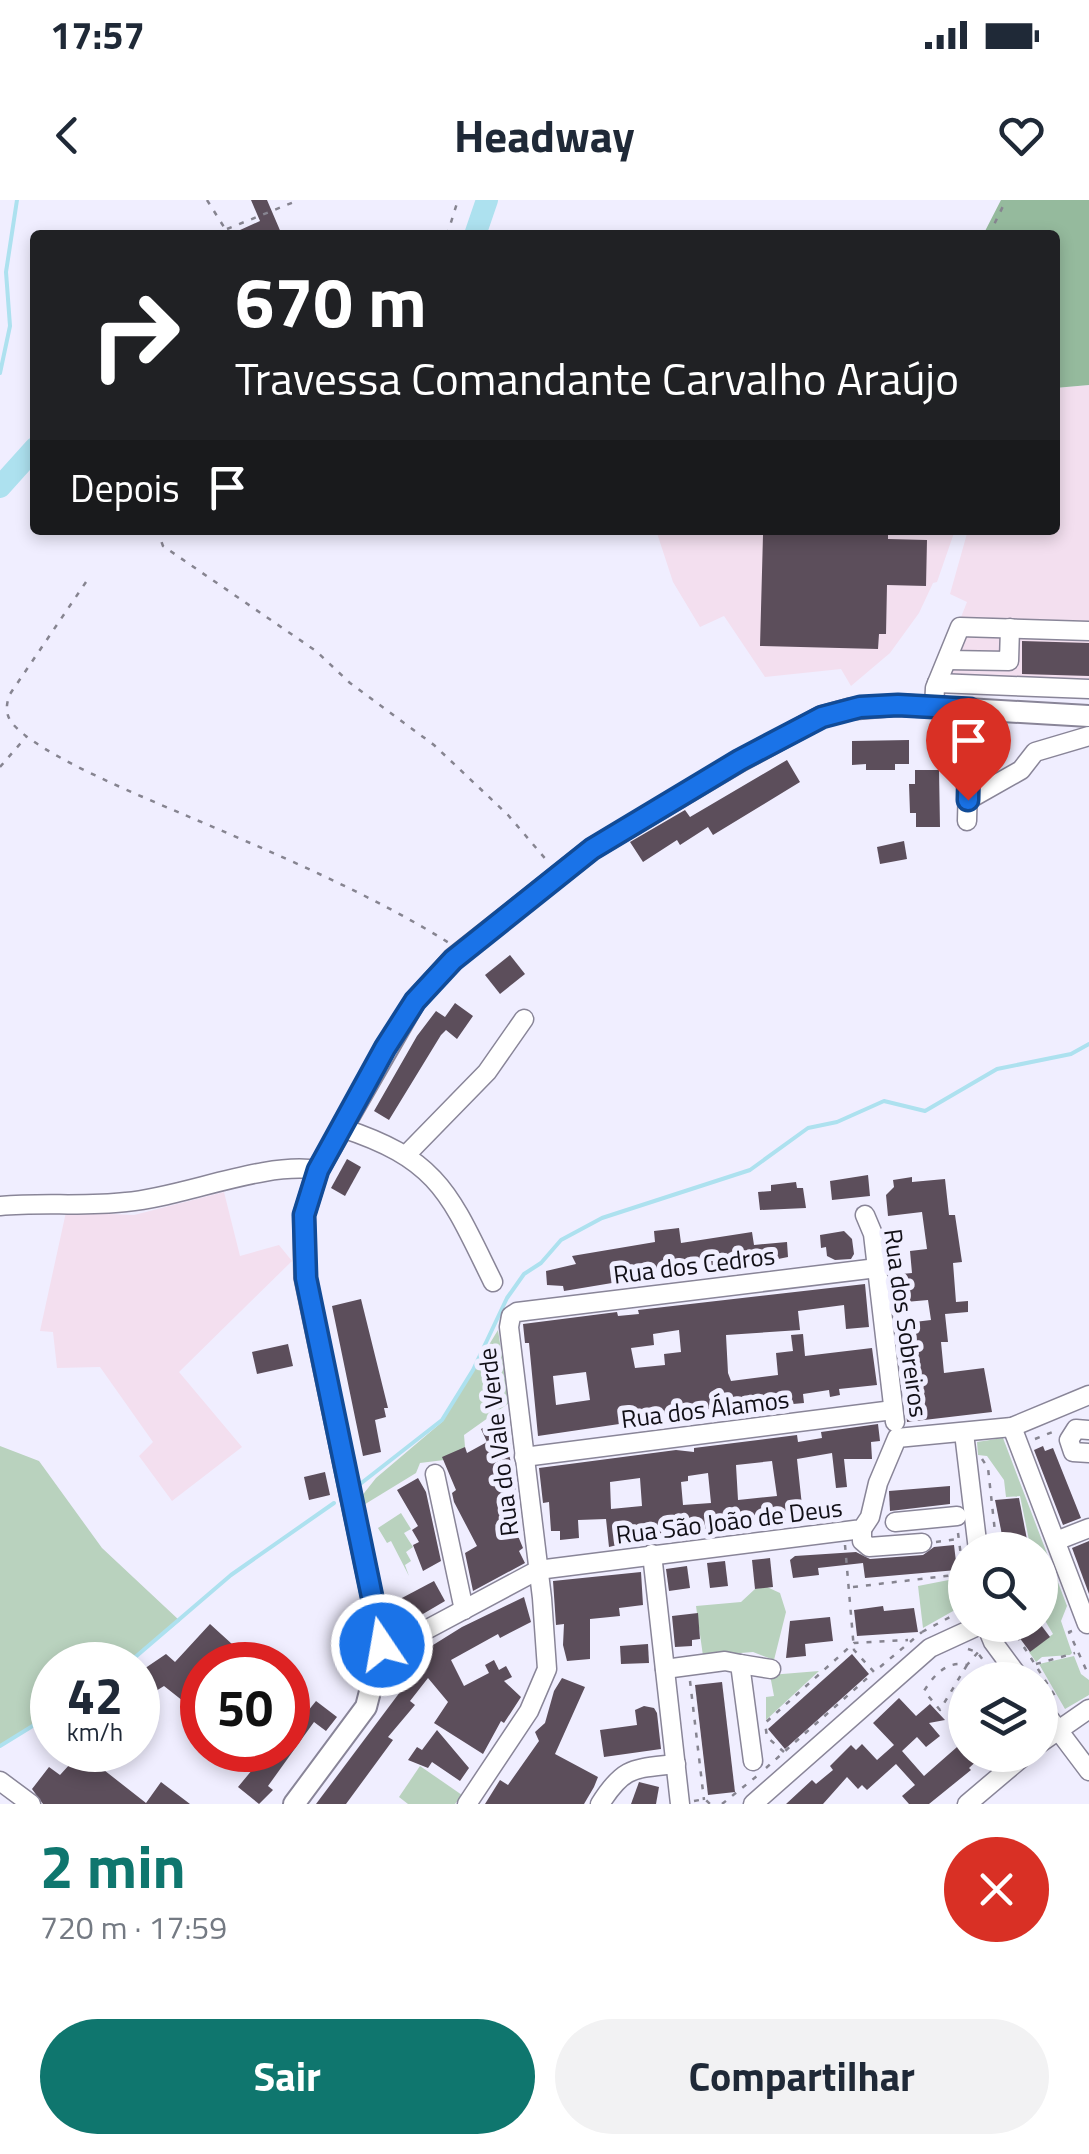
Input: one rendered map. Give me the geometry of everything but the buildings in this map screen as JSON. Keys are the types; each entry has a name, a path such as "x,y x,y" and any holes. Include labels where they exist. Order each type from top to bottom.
{"main road":[{"path":"294,1804 366,1707 382,1645 302,1260 304,1215 318,1170 415,1001 463,952 592,849 740,760 822,717 860,707 1089,716"}],"street":[{"path":"934,707 937,683 960,627 1089,631"},
{"path":"948,660 1009,662 1010,628"},
{"path":"937,683 1089,690"},
{"path":"967,821 970,709"},
{"path":"968,800 1021,770 1034,752 1089,736"},
{"path":"406,1155 487,1072 524,1020"},
{"path":"342,1128 389,1144 440,1185 493,1282"},
{"path":"0,1206 125,1202 192,1192 288,1167 318,1170"},
{"name":"Rua dos Sobreiros","path":"865,1215 873,1234 896,1438"},
{"name":"Rua dos Cedros","path":"518,1312 877,1268"},
{"name":"Rua do Vale Verde","path":"466,1804 529,1711 546,1670 509,1327 511,1316 518,1312"},
{"path":"896,1438 1012,1426 1089,1395"},
{"name":"Rua dos Álamos","path":"524,1457 893,1410"},
{"path":"1012,1426 1053,1532"},
{"path":"1088,1457 1074,1452 1069,1440 1076,1430 1089,1430"},
{"path":"964,1433 976,1532"},
{"name":"Rua São João de Deus","path":"382,1645 404,1640 538,1570 874,1525 878,1483 896,1438"},
{"path":"435,1474 464,1610"},
{"path":"922,1543 873,1547 874,1525 956,1516"},
{"path":"1058,1540 1089,1528"},
{"path":"1058,1546 1087,1624"},
{"path":"652,1554 680,1804"},
{"path":"753,1804 930,1648 948,1640"},
{"path":"665,1669 688,1664 740,1664 771,1669"},
{"path":"740,1664 753,1761"},
{"path":"1058,1729 1089,1708"},
{"path":"1058,1731 1089,1771"},
{"path":"600,1804 627,1770 676,1764"},
{"path":"967,1804 1005,1772"},
{"path":"0,1780 31,1804"}],"path":[{"path":"207,200 227,229 299,200"},
{"path":"449,230 458,200"},
{"path":"991,230 1006,200"},
{"path":"159,535 163,546 316,652 350,683 434,745 508,815 561,875"},
{"path":"86,582 10,694 6,705 10,720 27,736 102,778 334,884 463,952"},
{"path":"0,766 27,736"},
{"path":"1025,1443 1055,1431"},
{"path":"968,1459 986,1459 995,1532"},
{"path":"874,1525 844,1540 854,1650 874,1672"},
{"path":"922,1543 948,1540"},
{"path":"851,1587 948,1576"},
{"path":"1087,1624 1068,1632 1089,1676"},
{"path":"722,1804 922,1632"},
{"path":"784,1752 767,1736 765,1723 854,1643 910,1640"},
{"path":"961,1649 976,1652 984,1662"},
{"path":"969,1662 976,1652"},
{"path":"1039,1662 1063,1660 1077,1652"},
{"path":"932,1660 940,1670"},
{"path":"688,1664 704,1800"},
{"path":"948,1666 940,1670 924,1691 940,1710 948,1697"}],"shaded area":[{"path":"1089,385 1089,691 931,693 967,602 950,594 967,535 1060,535 1060,388"},
{"path":"658,535 953,535 937,582 919,613 890,653 851,686 841,669 765,677 724,616 700,627 673,582"},
{"path":"224,1192 240,1256 279,1245 292,1261 179,1372 242,1447 172,1501 139,1456 153,1442 100,1367 57,1368 53,1332 40,1331 66,1212 134,1215"}],"green space":[{"path":"1001,200 1089,200 1089,385 1060,388 1060,230 986,230"},
{"path":"498,1330 509,1403 464,1435 465,1447 444,1460 420,1463 416,1473 362,1506 361,1497 376,1478 442,1422"},
{"path":"1003,1438 1039,1532 1027,1532 1020,1496 1006,1497 1004,1480 987,1456 978,1455 977,1442"},
{"path":"0,1446 39,1461 102,1548 180,1621 154,1642 30,1642 30,1728 0,1746"},
{"path":"401,1513 411,1529 404,1533 413,1547 406,1552 411,1561 405,1565 409,1576 391,1541 387,1543 378,1528"},
{"path":"948,1580 948,1614 923,1628 918,1586"},
{"path":"1058,1582 1067,1606 1061,1621 1072,1653 1042,1657 1036,1662 1029,1652 1042,1642 1058,1642"},
{"path":"767,1587 780,1593 786,1612 774,1660 753,1652 703,1656 696,1606 741,1602 755,1589"},
{"path":"1074,1656 1081,1674 1089,1680 1089,1695 1065,1709 1058,1697 1058,1662 1048,1662"},
{"path":"819,1671 766,1720 766,1697 774,1696 770,1675"},
{"path":"420,1766 462,1795 455,1804 408,1804 399,1797"}],"waterway":[{"path":"0,373 10,326 6,272 17,200"},
{"path":"477,230 487,200"},
{"path":"0,487 30,454"},
{"path":"355,1488 442,1420 473,1370 507,1298 524,1274 541,1263 561,1240 602,1218 750,1170 808,1128 837,1122 884,1101 925,1111 997,1069 1071,1054 1089,1044"},
{"path":"153,1642 231,1575 334,1503"},
{"path":"0,1746 30,1728"}],"route":[{"path":"382,1645 302,1260 302,1239 308,1194 318,1170 415,1001 453,960 592,849 740,760 822,717 860,707 970,709 968,800"}]}
